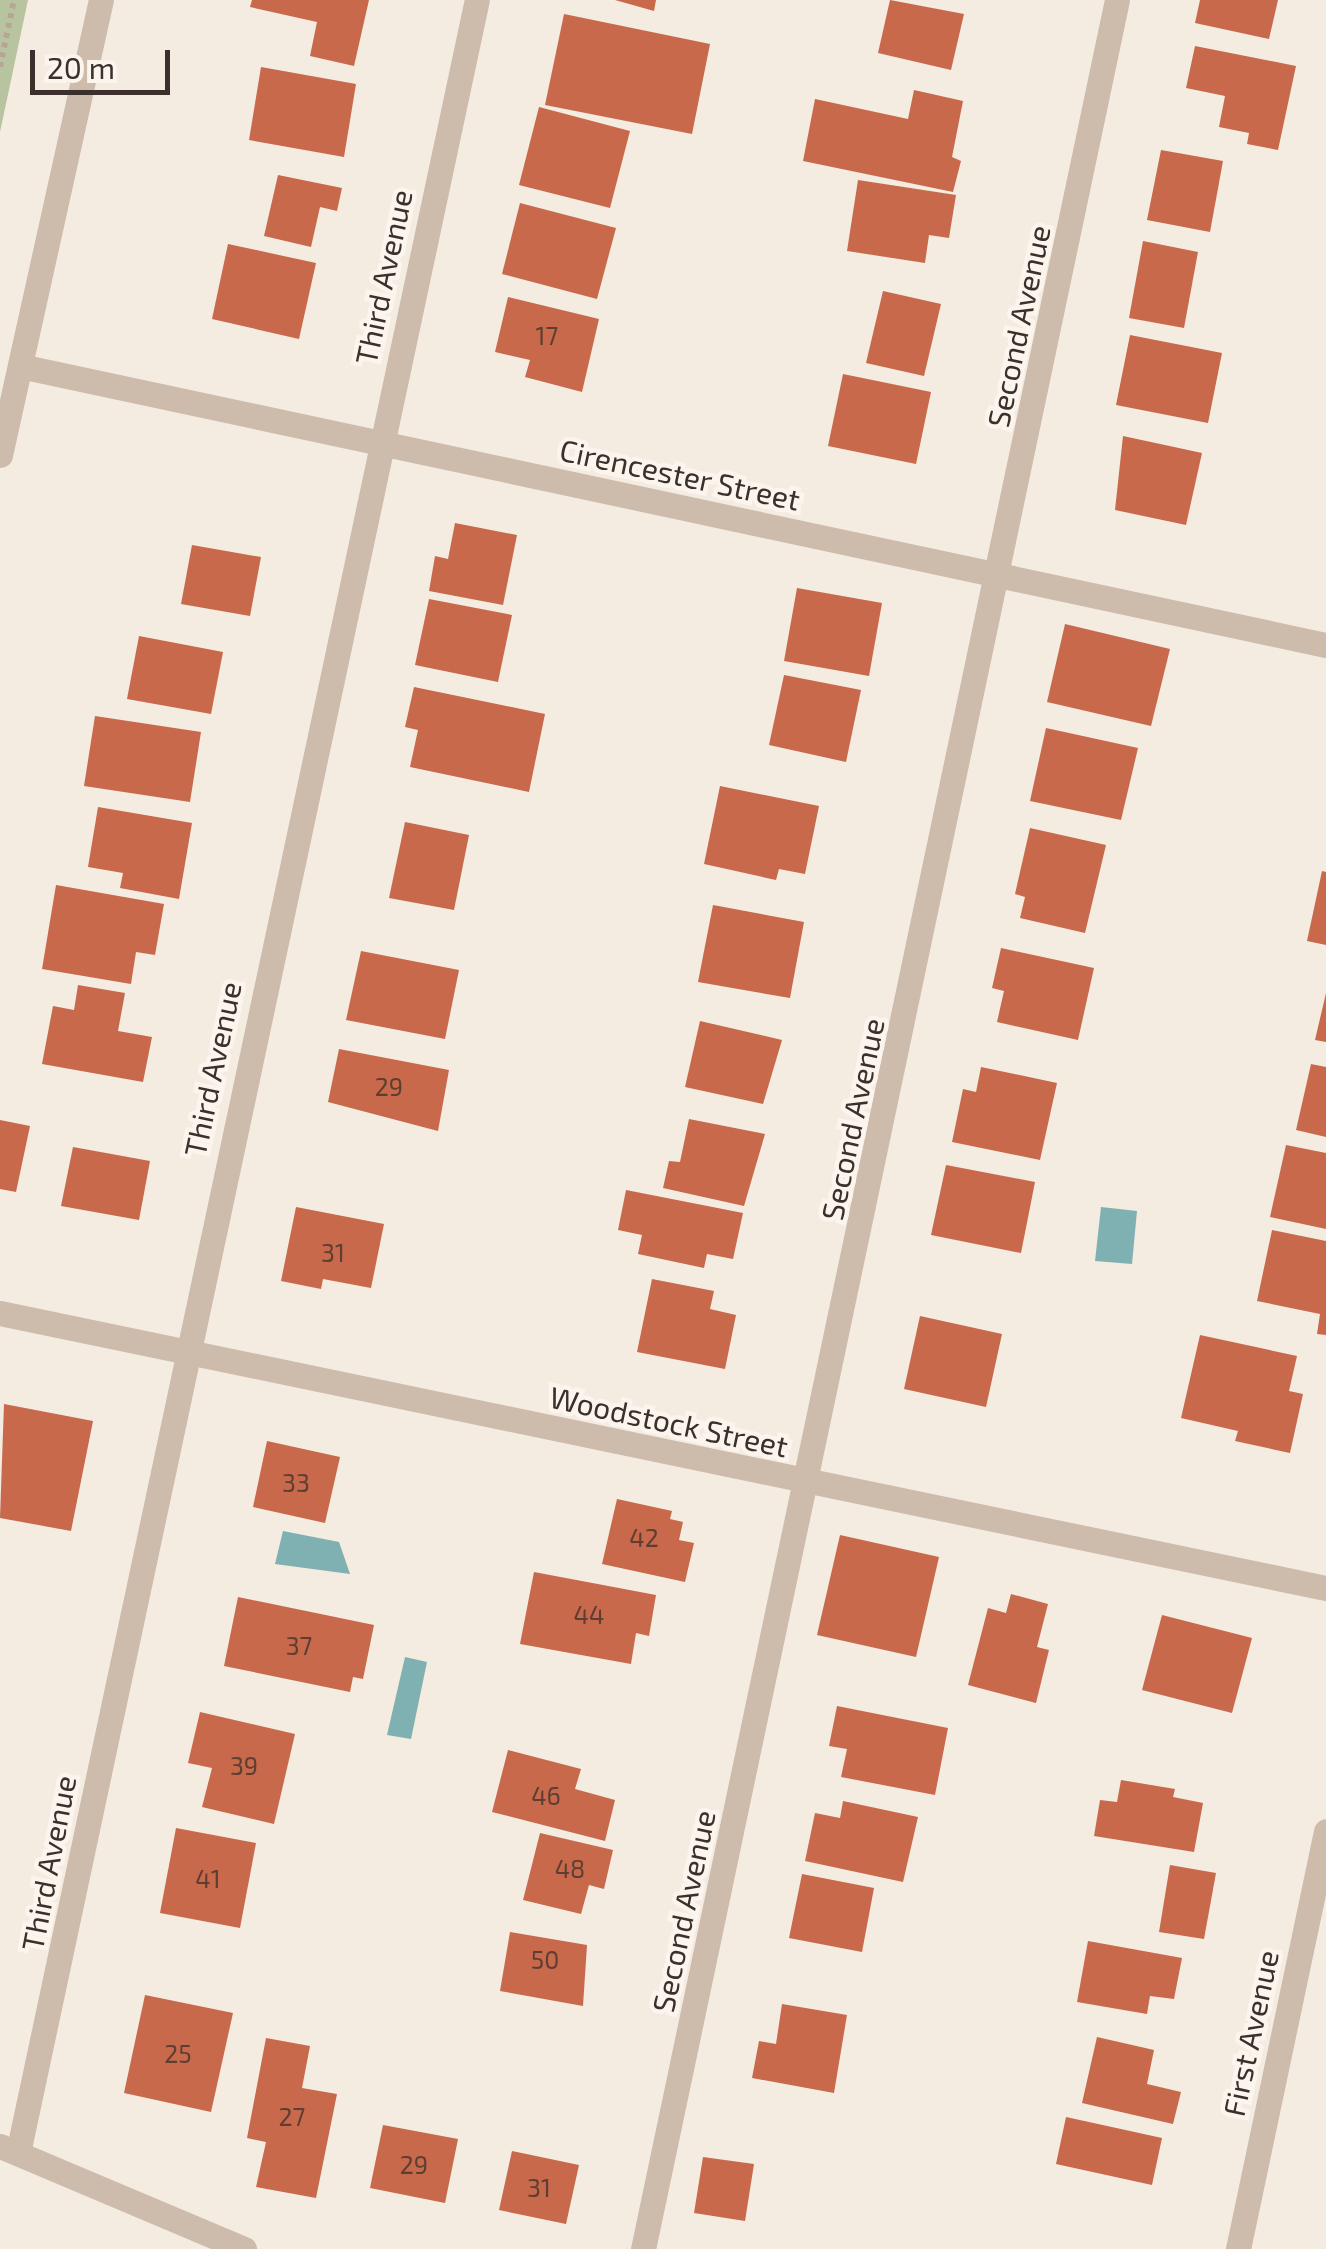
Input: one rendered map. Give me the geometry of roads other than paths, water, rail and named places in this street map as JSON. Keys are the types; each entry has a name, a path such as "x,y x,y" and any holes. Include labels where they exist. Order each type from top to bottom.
{"street":[{"path":"0,455 101,0"},
{"name":"Third Avenue","path":"9,2149 477,0"},
{"name":"Second Avenue","path":"643,2249 1000,578 1118,0"},
{"name":"Cirencester Street","path":"20,366 1326,645"},
{"name":"Woodstock Street","path":"0,1313 808,1484 1326,1588"},
{"name":"First Avenue","path":"1238,2249 1326,1831"},
{"path":"9,2149 244,2249"}],"water":[{"path":"1101,1207 1137,1211 1132,1264 1095,1261"},
{"path":"283,1531 339,1542 350,1574 275,1564"},
{"path":"405,1657 427,1662 411,1739 387,1735"}]}
